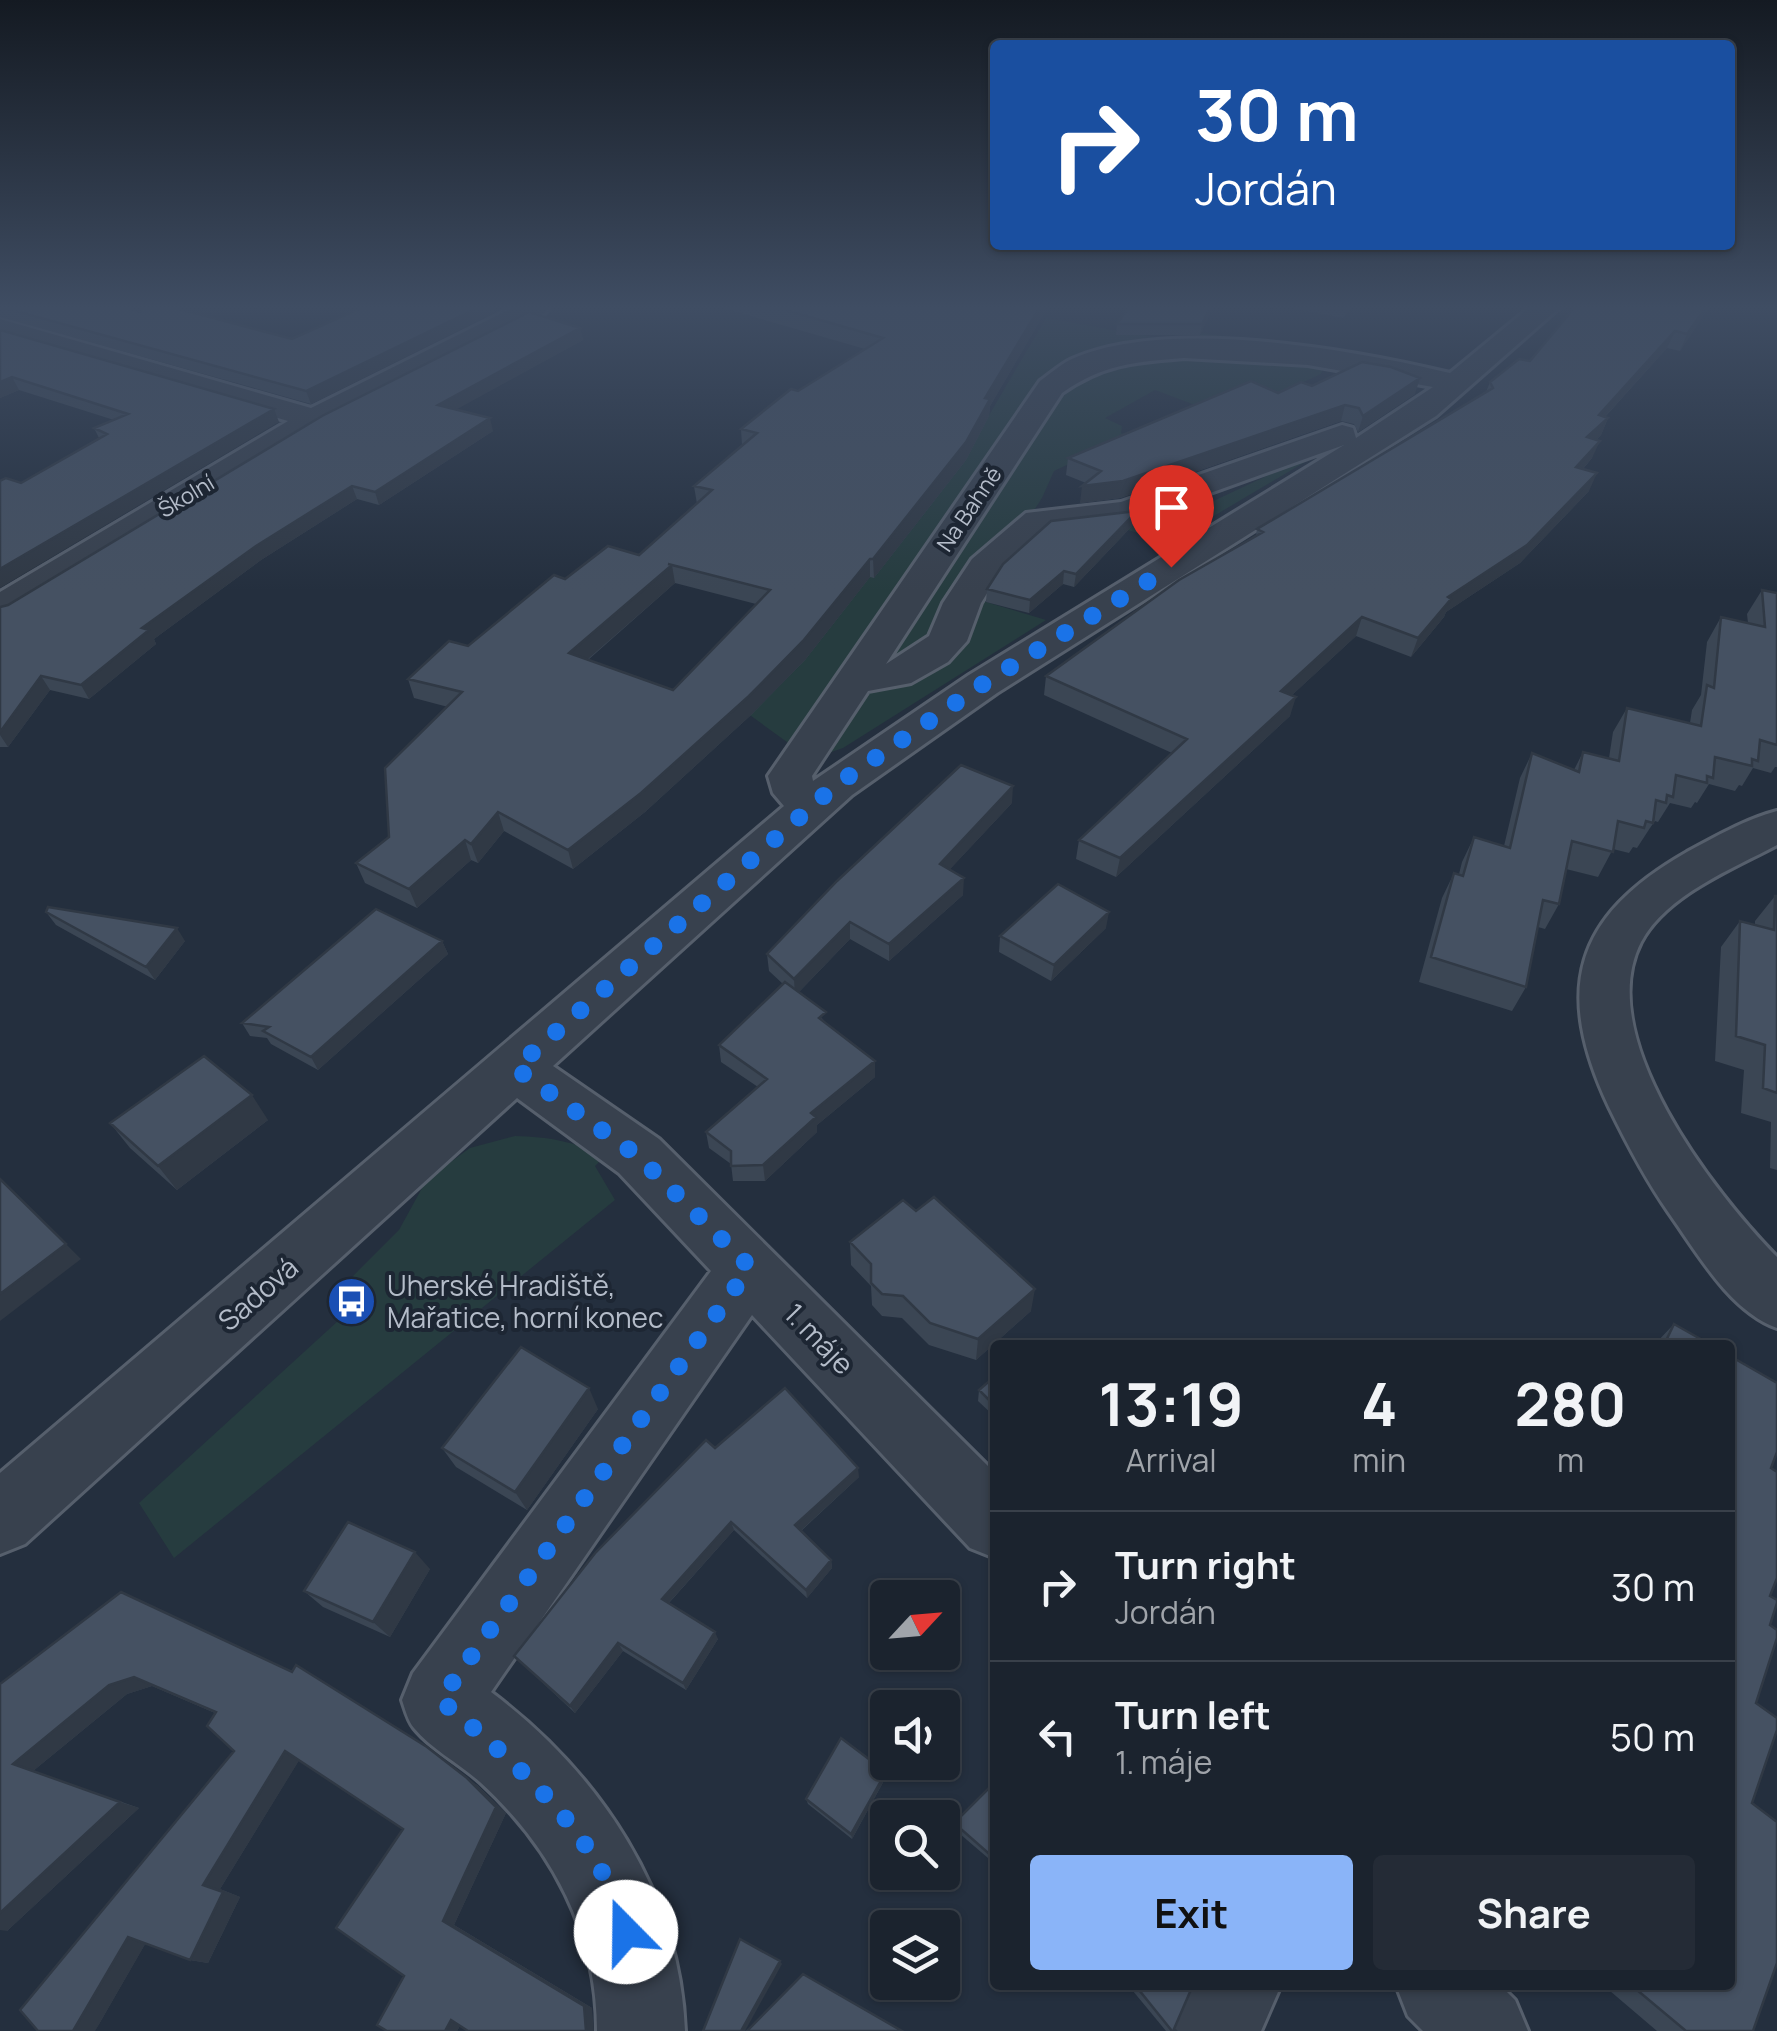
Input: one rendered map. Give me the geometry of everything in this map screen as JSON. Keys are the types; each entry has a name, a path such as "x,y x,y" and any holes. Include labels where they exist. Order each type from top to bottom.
{"street":[{"path":"255,402 314,419"},
{"name":"Školní","path":"0,608 348,402"},
{"name":"Na Bahně","path":"814,805 795,793 790,776 1040,402"},
{"path":"515,1068 814,805 892,744 1433,402"},
{"name":"Na Bahně","path":"853,681 897,674 934,654 947,641 962,604 986,567 1038,520 1126,512 1346,433 1368,428 1391,431"},
{"path":"1777,826 1730,850 1646,904 1606,961 1601,995 1612,1047 1625,1080 1672,1170 1708,1221 1777,1300"},
{"name":"1. máje","path":"515,1068 638,1156 990,1518"},
{"name":"Sadová","path":"3,1511 515,1068"},
{"path":"641,2031 643,2002 620,1910 586,1848 524,1770 440,1700 750,1267"},
{"path":"1216,2031 1236,1990"},
{"path":"1444,1990 1484,2031"}],"green space":[{"path":"997,402 1048,402 798,750 747,713 964,458"},
{"path":"1049,402 1134,402 1105,418 1122,426 1121,433 1128,436 1054,471 1042,498 976,599 1046,620 843,748 811,759"},
{"path":"1186,402 1253,402 1211,411"},
{"path":"1337,443 1170,542 1106,524 1105,521 1156,528"},
{"path":"515,1136 561,1141 604,1157 595,1166 615,1200 174,1558 139,1503 362,1299 353,1276 399,1230 427,1179 470,1148"}],"building":[{"path":"90,402 249,402 274,409 0,569 0,481 6,478 21,483 107,434 94,428 128,414"},
{"path":"350,402 444,402 438,405 490,418 375,492 352,486 256,546 142,628 149,630 81,685 41,676 0,732 0,607"},
{"path":"775,402 988,402 966,442 803,641 749,696 641,793 568,850 498,812 471,844 465,840 409,889 356,863 389,837 385,768 462,692 408,679 449,641 468,646 554,575 565,579 608,546 639,555 712,490 694,486 757,433 741,429","holes":["672,565 770,590 673,690 569,653"]},
{"path":"1202,402 1384,402 1363,416 1359,408 1345,405 1123,481 1082,486 1101,471 1068,458"},
{"path":"1470,402 1611,402 1599,415 1608,418 1587,437 1600,441 1576,467 1597,473 1527,545 1448,597 1451,599 1418,638 1362,617 1281,691 1296,697 1120,858 1079,840 1187,739 1046,676 1179,580 1263,532 1257,529"},
{"path":"1137,511 1076,574 1064,571 1030,600 987,589 1003,564 1051,521"},
{"path":"1762,590 1777,593 1777,745 1760,740 1758,761 1752,759 1752,766 1715,757 1713,778 1707,776 1707,783 1676,775 1673,797 1667,795 1666,803 1656,800 1653,823 1646,821 1644,828 1618,821 1613,852 1572,841 1559,904 1543,900 1526,987 1431,957 1454,873 1463,876 1474,837 1510,848 1532,753 1579,772 1583,752 1619,761 1627,708 1701,726 1707,685 1714,688 1721,617 1765,627"},
{"path":"961,765 1013,786 940,864 964,878 889,944 850,922 794,979 767,954 837,881"},
{"path":"1058,884 1109,912 1054,965 1000,936"},
{"path":"1775,896 1777,1093 1763,1088 1765,1045 1736,1036 1740,921 1774,930"},
{"path":"48,907 177,928 146,967 46,912"},
{"path":"376,909 442,941 311,1057 263,1031 269,1027 242,1023"},
{"path":"785,982 826,1012 819,1018 875,1061 811,1113 816,1117 763,1165 731,1166 731,1151 706,1132 767,1079 719,1045"},
{"path":"204,1056 252,1095 158,1166 110,1123"},
{"path":"0,1179 66,1244 0,1294"},
{"path":"934,1197 1035,1289 978,1339 930,1323 903,1296 882,1294 871,1283 871,1264 850,1242 903,1200 916,1211"},
{"path":"1674,1324 1702,1340 1666,1340"},
{"path":"521,1347 589,1388 515,1492 442,1448"},
{"path":"1735,1359 1777,1383 1777,1452 1771,1468 1777,1472 1777,1578 1770,1596 1777,1603 1770,1625 1777,1630 1777,1638 1756,1703 1777,1718 1777,1730 1752,1803 1777,1822 1777,1963 1753,2031 1686,2031 1637,1990 1735,1990"},
{"path":"990,1380 990,1401 979,1390"},
{"path":"785,1388 858,1468 795,1525 831,1560 806,1590 731,1522 662,1599 715,1632 683,1683 618,1643 570,1706 514,1656 596,1552 706,1440 715,1448"},
{"path":"348,1522 415,1552 373,1622 304,1591"},
{"path":"121,1592 292,1672 296,1665 427,1747 467,1778 496,1807 443,1921 584,2006 586,2031 468,2031 451,2020 445,2031 387,2031 377,2025 404,1976 336,1928 403,1829 285,1751 203,1885 223,1892 190,1960 128,1937 73,2031 38,2031 20,2010 234,1751 207,1726 216,1712 134,1677 109,1685 13,1764 120,1802 0,1913 0,1684"},
{"path":"841,1738 870,1760 870,1780 881,1780 851,1834 806,1799"},
{"path":"990,1787 990,1855 960,1828 960,1817"},
{"path":"740,1939 780,1961 741,2031 703,2031"},
{"path":"803,1974 902,2031 747,2031"},
{"path":"1139,1990 1191,1990 1176,2031"}],"place":[{"name":"Uherské Hradiště, Mařatice, horní konec","path":"352,1302"}],"route":[{"path":"626,1932 620,1910 586,1848 524,1770 440,1700 750,1267 638,1156 515,1068 836,785 983,684 1171,567"}]}
